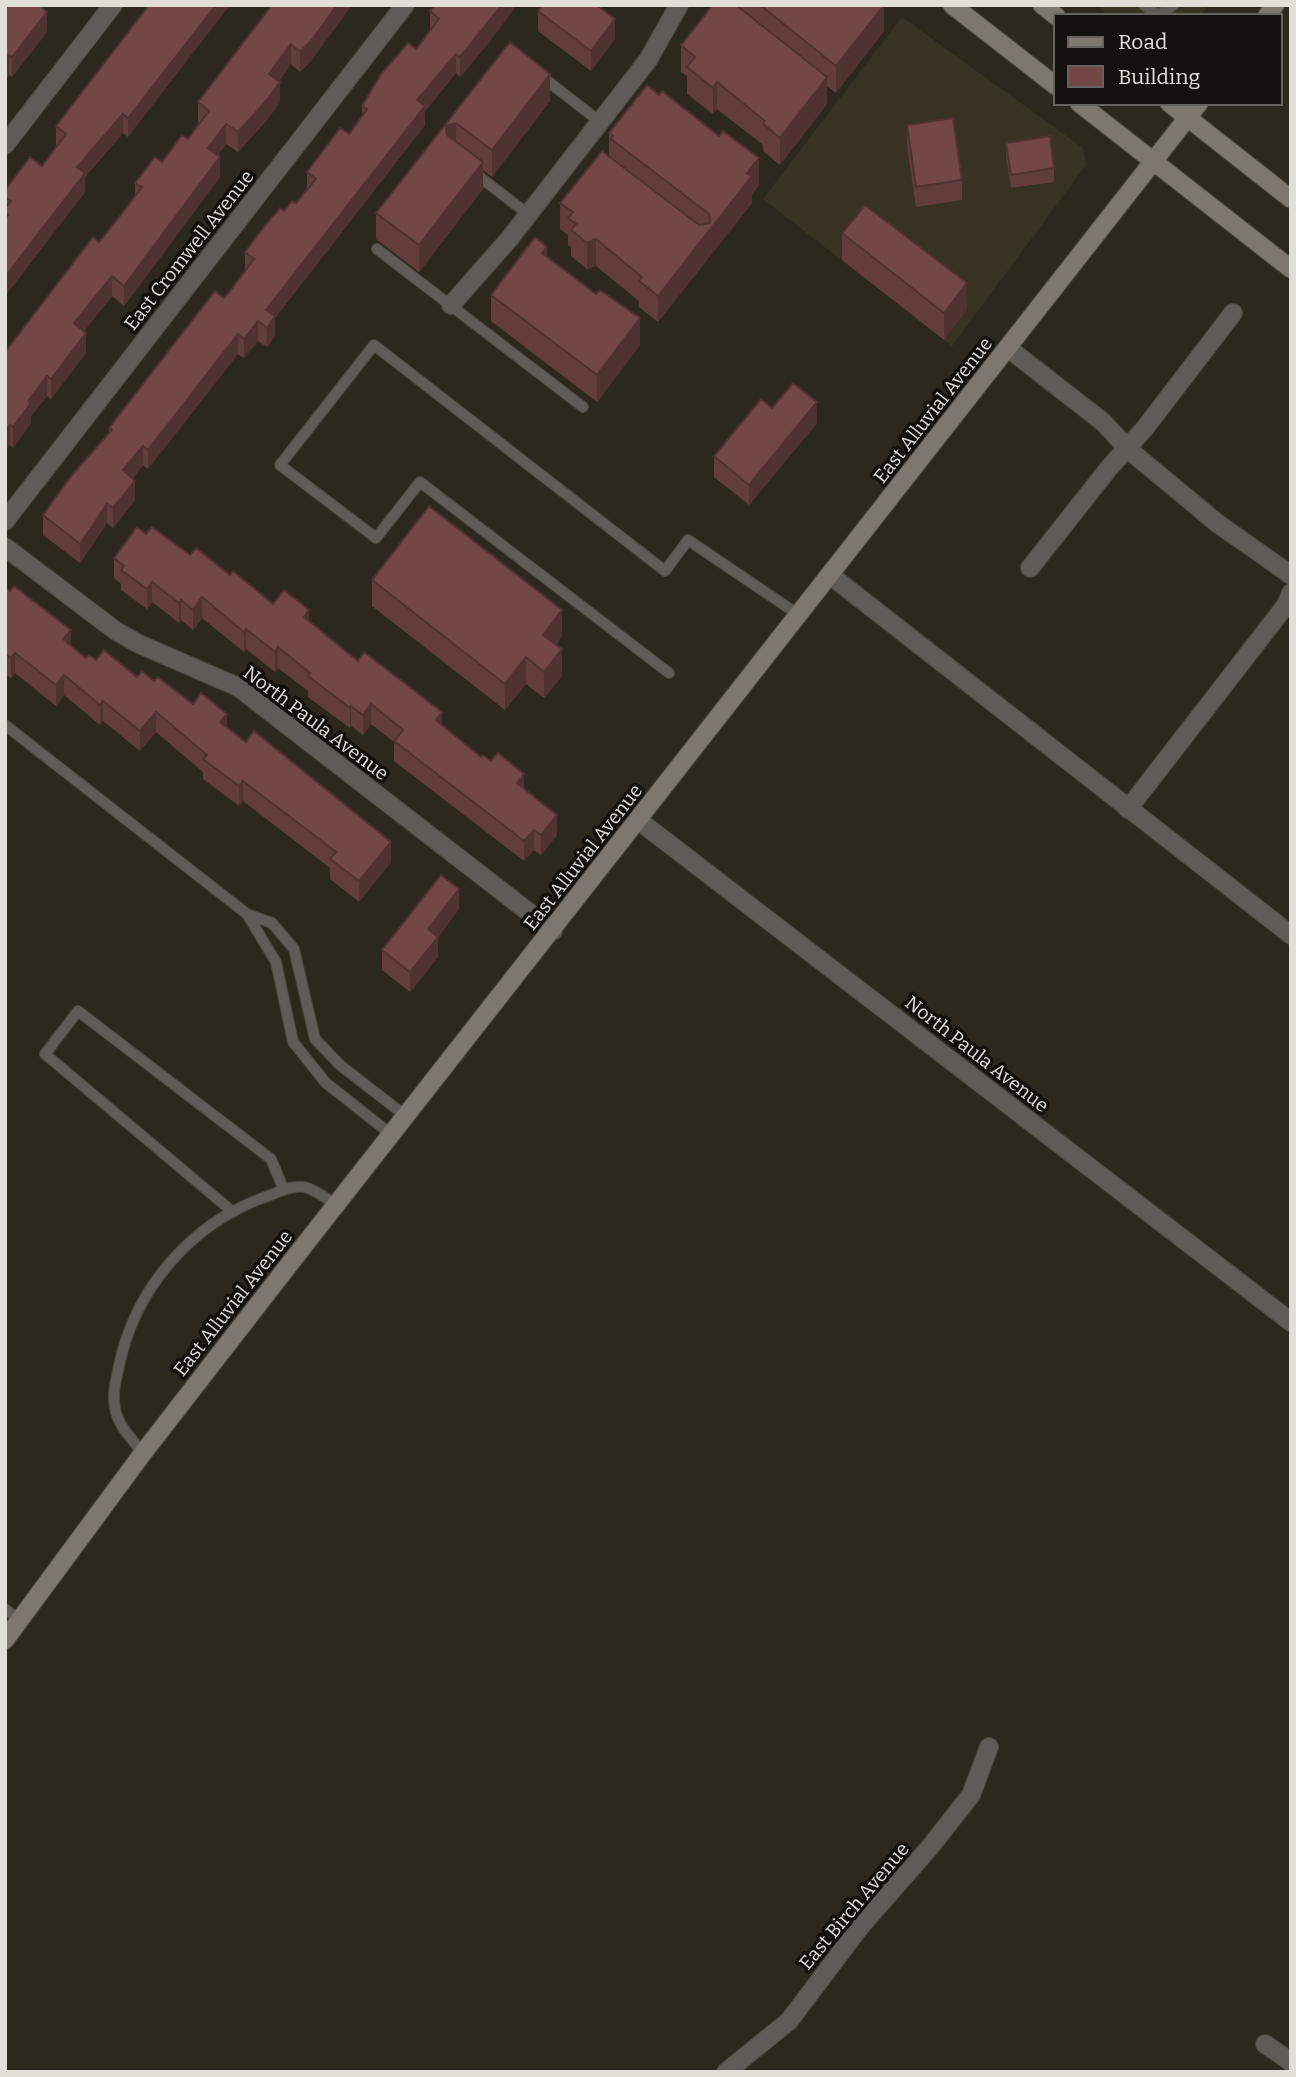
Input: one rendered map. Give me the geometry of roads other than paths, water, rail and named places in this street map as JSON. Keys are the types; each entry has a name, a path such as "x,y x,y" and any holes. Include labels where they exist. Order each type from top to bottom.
{"street":[{"path":"5,145 113,5"},
{"name":"East Cromwell Avenue","path":"5,521 405,5"},
{"path":"451,305 581,153 599,121 648,60 679,5"},
{"path":"952,5 1054,84"},
{"path":"1082,105 1291,269"},
{"path":"1193,110 1291,199"},
{"name":"East Alluvial Avenue","path":"5,1640 143,1453 1193,110"},
{"path":"1030,568 1233,313"},
{"path":"1008,348 1102,422 1127,448 1217,523 1291,575"},
{"name":"North Paula Avenue","path":"5,547 128,638 238,687 553,931"},
{"path":"830,575 1291,935"},
{"path":"1128,809 1286,605 1291,593"},
{"name":"North Paula Avenue","path":"639,820 1291,1322"},
{"name":"East Birch Avenue","path":"726,2072 789,2021 860,1927 930,1847 971,1795 989,1747"},
{"path":"1265,2044 1291,2062"}],"lane":[{"path":"535,72 599,121"},
{"path":"463,164 528,214"},
{"path":"377,248 583,407"},
{"path":"669,673 420,482 376,538 280,465 374,345 665,571 688,540 799,614"},
{"path":"5,725 247,914 272,923 294,949 315,1039 340,1065 407,1117"},
{"path":"247,914 276,962 293,1042 326,1083 392,1135"},
{"path":"233,1212 45,1054 78,1011 271,1158 284,1190"},
{"path":"143,1453 117,1418 114,1390 122,1352 138,1310 163,1271 184,1247 210,1224 284,1190 305,1187 336,1205"},
{"path":"5,1609 20,1620"}]}
